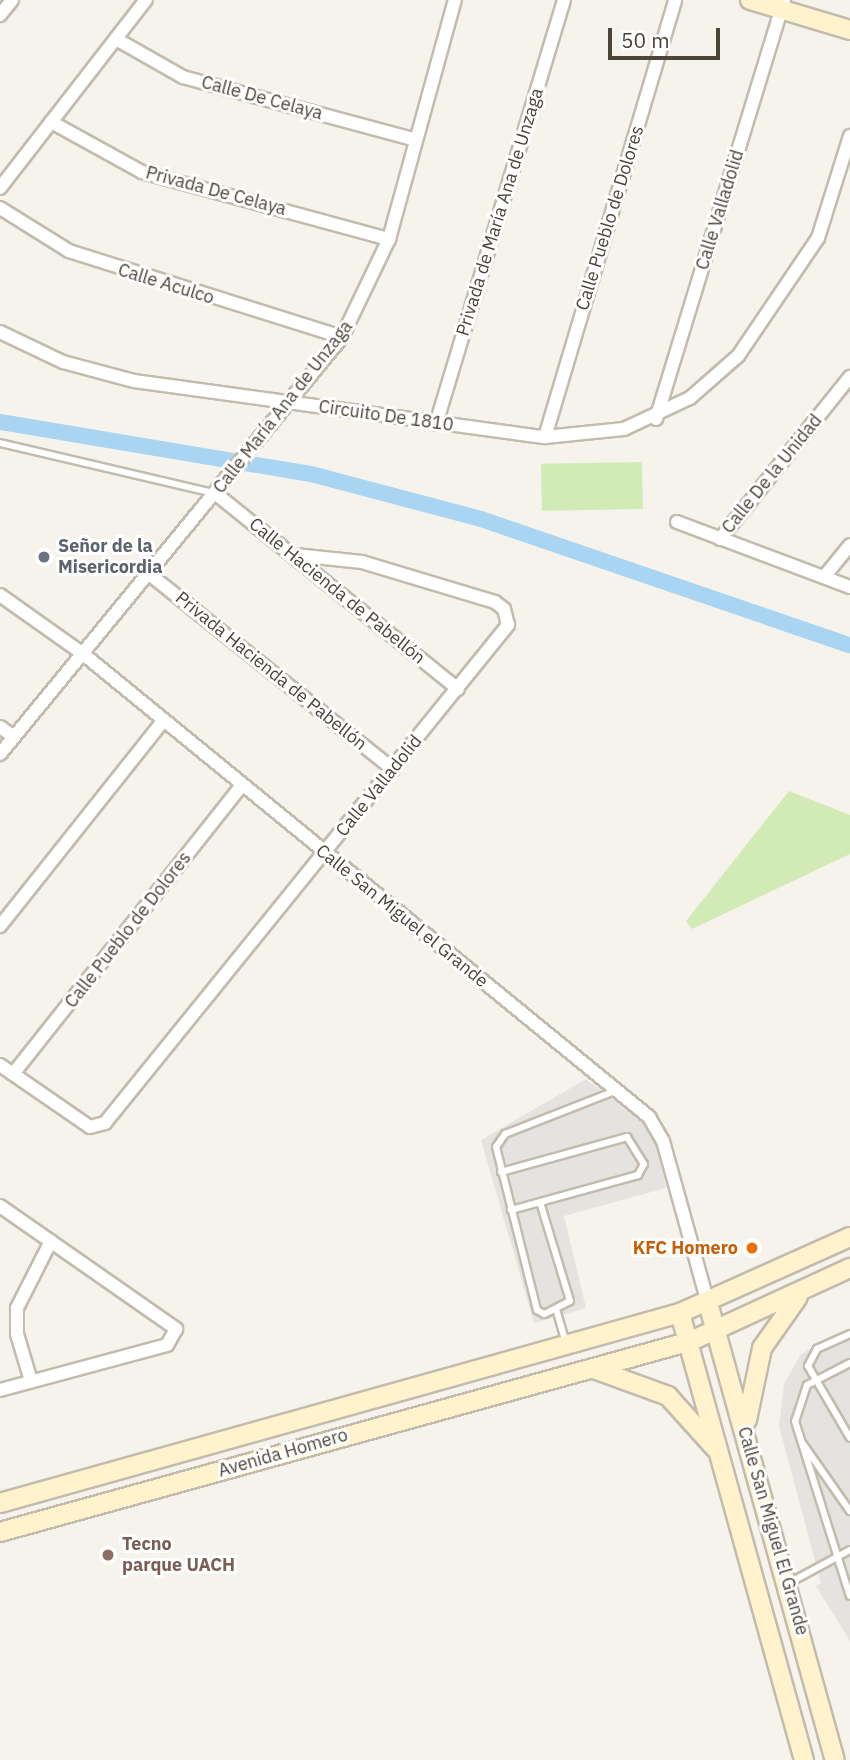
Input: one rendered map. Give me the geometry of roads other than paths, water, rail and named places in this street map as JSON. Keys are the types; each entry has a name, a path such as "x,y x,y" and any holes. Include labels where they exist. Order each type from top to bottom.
{"main road":[{"path":"750,0 783,5 850,30"},
{"path":"708,1303 850,1237"},
{"path":"719,1332 850,1268"},
{"path":"746,1434 762,1348 803,1291"},
{"name":"Avenida Homero","path":"0,1500 21,1497 708,1303"},
{"name":"Calle San Miguel El Grande","path":"708,1303 719,1332 789,1583 835,1760"},
{"name":"Calle San Miguel El Grande","path":"680,1313 691,1341 804,1760"},
{"name":"Avenida Homero","path":"0,1532 719,1332"},
{"path":"587,1368 632,1378 668,1396 720,1453"}],"street":[{"path":"0,15 12,0"},
{"path":"0,188 146,0"},
{"name":"Calle María Ana de Unzaga","path":"0,754 342,337 389,239 455,0"},
{"name":"Privada de María Ana de Unzaga","path":"436,424 564,0"},
{"name":"Calle Pueblo de Dolores","path":"545,437 675,0"},
{"name":"Calle Valladolid","path":"656,419 783,5"},
{"name":"Calle De Celaya","path":"116,39 183,77 416,140"},
{"name":"Privada De Celaya","path":"51,122 142,172 389,239"},
{"path":"656,419 717,376 771,312 818,238 848,153 850,136"},
{"name":"Calle Aculco","path":"0,208 34,233 90,259 342,337"},
{"name":"Circuito De 1810","path":"0,332 108,375 436,424 545,437 656,419"},
{"name":"Calle De la Unidad","path":"720,538 850,377"},
{"name":"Calle Hacienda de Pabellón","path":"215,493 458,689"},
{"path":"677,522 850,587"},
{"path":"824,577 850,545"},
{"name":"Calle Valladolid","path":"13,1074 99,1128 506,629 500,604 362,562 295,555"},
{"name":"Privada Hacienda de Pabellón","path":"148,573 393,769"},
{"name":"Calle San Miguel el Grande","path":"0,595 82,653 649,1117 663,1141 708,1303"},
{"path":"0,926 163,721"},
{"path":"0,727 13,736"},
{"name":"Calle Pueblo de Dolores","path":"13,1074 242,785"},
{"path":"0,1065 13,1074"},
{"path":"0,1206 169,1320 175,1335 167,1345 0,1390"},
{"path":"31,1381 17,1334 17,1308 51,1241"}],"lane":[{"path":"0,443 215,493"},
{"path":"540,1202 570,1301 556,1312 537,1310 500,1172 496,1147 505,1134 616,1091"},
{"path":"500,1172 627,1137 636,1142 644,1164 638,1175 511,1210"},
{"path":"556,1312 566,1345"},
{"path":"850,1334 813,1353 813,1380 796,1409 799,1439 834,1559 850,1595"},
{"path":"813,1380 850,1363"},
{"path":"813,1380 850,1438"},
{"path":"799,1439 850,1511"},
{"path":"789,1583 850,1550"}],"waterway":[{"path":"0,422 311,474 481,519 850,645"}],"place":[{"name":"Señor de la Misericordia","path":"44,557"},
{"name":"KFC Homero","path":"752,1248"},
{"name":"Tecno parque UACH","path":"108,1555"}]}
